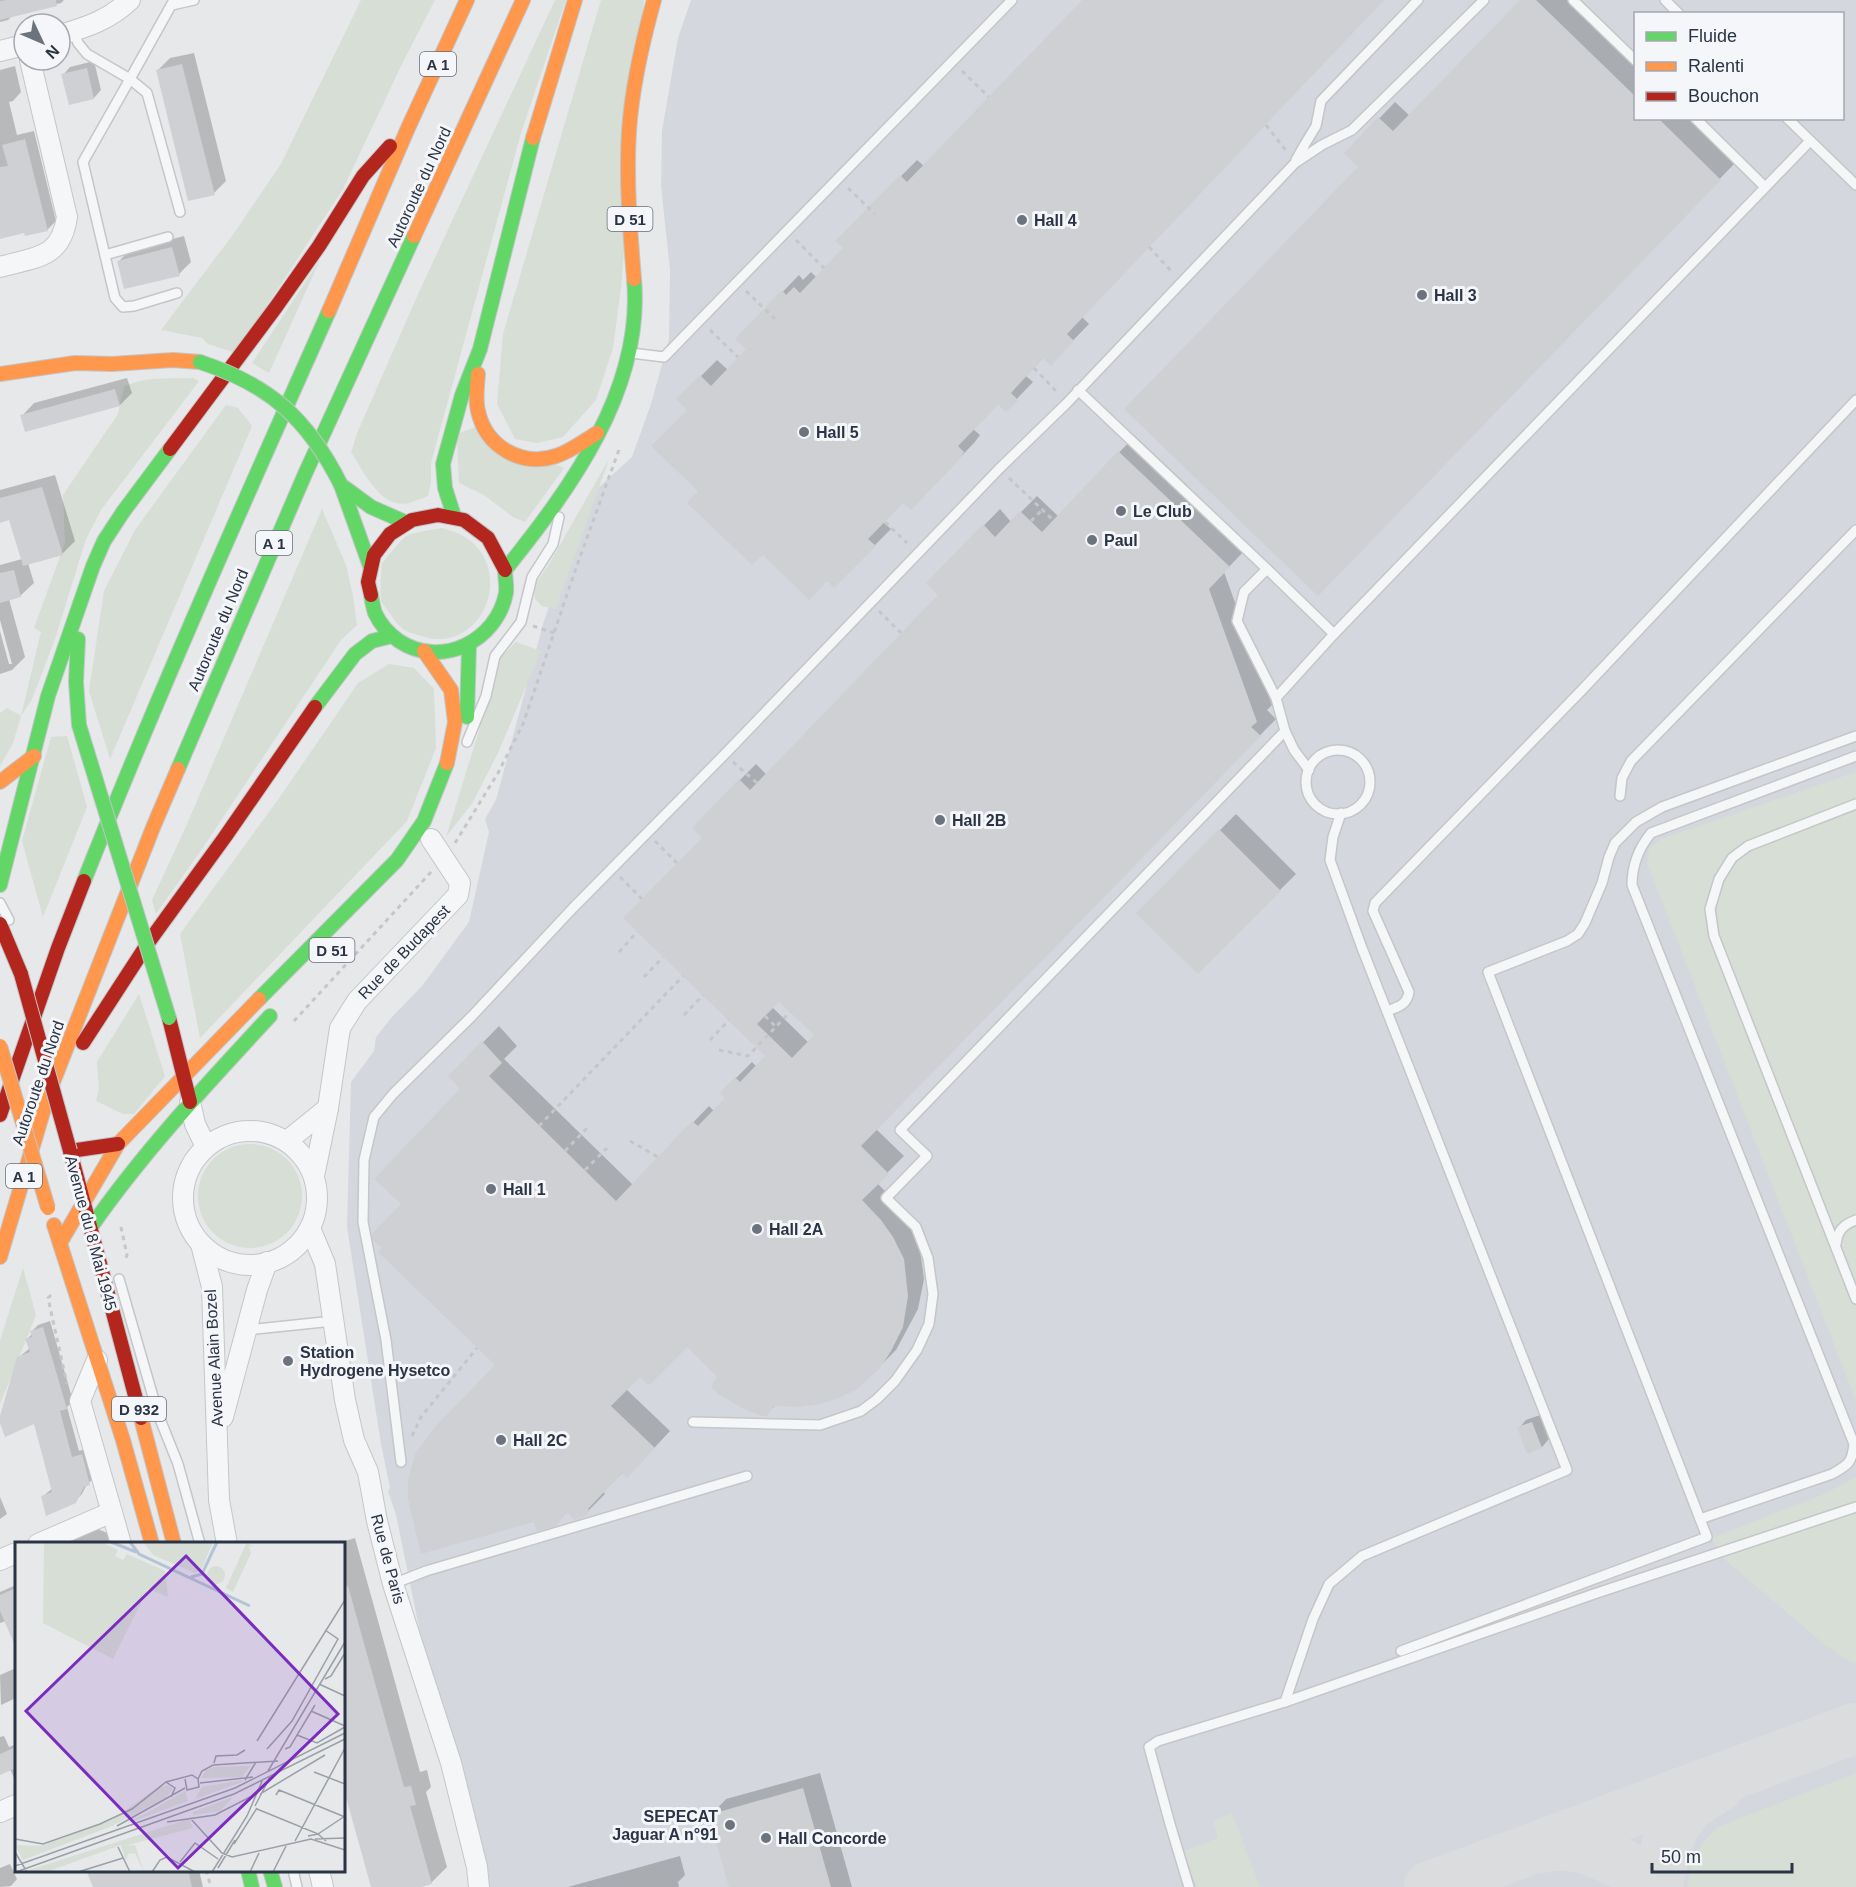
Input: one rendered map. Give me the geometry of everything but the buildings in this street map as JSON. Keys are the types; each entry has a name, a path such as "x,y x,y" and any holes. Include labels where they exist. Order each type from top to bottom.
{"main road":[{"name":"Autoroute du Nord","path":"0,1115 58,948 130,766 196,609 408,128 467,0"},
{"name":"Autoroute du Nord","path":"0,1257 48,1095 154,825 304,474 523,0"},
{"path":"454,516 445,488 443,464 462,395 480,349 526,161 575,0"},
{"name":"D 51","path":"505,570 543,522 597,433 617,390 629,352 636,309 628,174 630,118 636,67 654,0"},
{"path":"0,885 48,696 104,541 123,512 276,308 363,176 408,128"},
{"path":"480,349 476,391 477,410 485,432 490,440 500,448 520,458 545,459 567,451 597,433"},
{"path":"0,374 75,363 112,364 173,360 200,362 224,369 245,379 276,399 291,412 321,448 341,485 370,566"},
{"path":"94,374 112,364"},
{"path":"341,485 357,500 370,508 405,522"},
{"path":"437,514 454,516 473,524 490,538 505,570 506,592 500,613 487,632 469,645 439,652 424,651 407,646 392,636 379,621 371,604 368,585 370,566 378,548 390,533 405,522 421,516 437,514"},
{"path":"490,538 543,522"},
{"path":"85,590 77,641 79,725 169,1018 190,1102"},
{"path":"48,1095 148,943 225,837 330,685 355,654 372,641 392,636"},
{"path":"466,746 469,645"},
{"name":"D 51","path":"60,1243 84,1201 91,1182 117,1144 397,860 424,821 447,765 455,722 451,690 424,651"},
{"path":"0,782 34,756"},
{"name":"Avenue du 8 Mai 1945","path":"5,924 78,1149 84,1201 98,1222 174,1542"},
{"path":"98,1222 123,1180 190,1102 282,1003"},
{"name":"Avenue du 8 Mai 1945","path":"0,1046 60,1243 89,1377 123,1440 151,1542"},
{"path":"78,1149 117,1144"},
{"path":"248,1872 252,1887"},
{"path":"271,1872 275,1887"}],"street":[{"path":"72,32 97,24 117,12 130,0"},
{"path":"0,267 47,254 54,249 61,240 68,217 33,72"},
{"name":"Rue de Budapest","path":"314,1176 328,1108 340,1028 357,1001 458,895 460,883 430,839"},
{"path":"190,1102 195,1124 206,1146"},
{"path":"287,1141 328,1108"},
{"path":"247,1130 268,1132 287,1141 303,1157 314,1176 317,1194 316,1211 310,1228 299,1243 284,1255 267,1262 249,1265 231,1262 215,1255 201,1244 188,1225 183,1204 185,1182 194,1162 206,1146 226,1134 247,1130"},
{"name":"Rue de Paris","path":"310,1228 325,1264 345,1400 354,1440 368,1472 376,1521 393,1584 451,1763 477,1867 479,1887"},
{"name":"Avenue Alain Bozel","path":"201,1244 212,1287 219,1500 227,1542"},
{"name":"Avenue Alain Bozel","path":"217,1437 267,1262"},
{"name":"Avenue du 8 Mai 1945","path":"89,1377 112,1512 120,1542"},
{"path":"43,1542 112,1512"},
{"path":"0,1560 15,1552"},
{"path":"0,1812 15,1805"},
{"path":"320,1872 324,1887"}],"lane":[{"path":"177,293 123,307 115,298 83,162 173,3 194,0"},
{"path":"629,352 664,357 1012,0"},
{"path":"1295,163 1316,126 1321,101 1419,0"},
{"path":"401,1462 386,1340 363,1222 364,1160 374,1117 393,1094 472,1016 999,469 1067,403 1295,163 1322,145 1352,130 1484,0"},
{"path":"1573,0 1634,60"},
{"path":"1665,0 1677,12"},
{"path":"72,38 87,54 130,79 147,93 180,212"},
{"path":"1697,120 1765,187"},
{"path":"1789,120 1856,185"},
{"path":"1276,698 1334,634 1810,141"},
{"path":"105,255 168,237"},
{"path":"1078,390 1334,634"},
{"path":"1387,1011 1405,1004 1409,992 1373,911 1375,903 1581,691 1856,400"},
{"path":"466,746 486,696 495,656 521,621 532,577 553,544 565,488"},
{"path":"1620,796 1622,778 1631,761 1856,530"},
{"path":"1267,568 1244,592 1237,621 1276,698 1285,731 1294,750 1309,770"},
{"path":"693,1422 820,1425 861,1411 895,1382 918,1350 929,1324 933,1294 928,1258 916,1227 886,1198 927,1156 900,1130 1285,731"},
{"path":"1401,1651 1707,1537 1488,972 1567,941 1578,934 1593,905 1615,843 1636,822 1662,807 1856,735"},
{"path":"1335,750 1352,753 1365,765 1370,783 1364,800 1350,811 1341,813 1331,813 1322,809 1309,796 1306,778 1309,770 1319,756 1335,750"},
{"path":"1700,1519 1833,1474 1849,1464 1854,1444 1632,885 1634,862 1642,844 1651,833 1856,756"},
{"path":"1856,804 1748,846 1732,858 1719,879 1710,909 1714,936 1856,1299"},
{"path":"1285,1702 1313,1619 1329,1584 1362,1556 1567,1470 1330,860 1333,837 1341,813"},
{"path":"0,903 5,924"},
{"path":"91,1182 98,1222"},
{"path":"1836,1247 1838,1233 1845,1225 1856,1220"},
{"path":"44,1223 60,1277"},
{"path":"55,1257 60,1243"},
{"path":"116,1271 158,1413 178,1464 199,1542"},
{"path":"246,1330 333,1321"},
{"path":"393,1584 426,1571 747,1476"},
{"path":"1189,1887 1149,1747 1158,1741 1285,1702 1594,1594 1856,1507"},
{"path":"293,1872 297,1887"}],"path":[{"path":"952,61 989,97"},
{"path":"1266,124 1295,163"},
{"path":"838,178 875,214"},
{"path":"787,231 824,268"},
{"path":"1149,247 1182,282"},
{"path":"737,282 775,319"},
{"path":"700,320 738,357"},
{"path":"1034,368 1067,403"},
{"path":"999,469 1053,520"},
{"path":"1031,521 1042,509"},
{"path":"885,522 918,554"},
{"path":"870,603 901,633"},
{"path":"521,621 554,633"},
{"path":"725,754 757,783"},
{"path":"648,833 677,863"},
{"path":"612,869 642,899"},
{"path":"619,952 637,932"},
{"path":"644,977 663,957"},
{"path":"539,1126 683,976"},
{"path":"684,1015 703,995"},
{"path":"719,1050 748,1056 790,1012"},
{"path":"765,1016 776,1027"},
{"path":"710,1040 729,1020"},
{"path":"565,1150 587,1128"},
{"path":"630,1141 658,1157"},
{"path":"585,1170 607,1148"},
{"path":"410,1443 421,1417 477,1348"},
{"path":"207,1872 211,1887"}],"shaded area":[{"path":"361,0 435,0 343,189 236,353 208,344 202,338 161,330 232,236 281,164"},
{"path":"555,0 566,0 521,133 431,463 428,496 399,504 390,501 374,488 351,452 419,292"},
{"path":"601,0 644,0 621,288 613,348 596,400 563,437 537,443 515,439 497,404 503,334"},
{"path":"691,0 1856,0 1856,1887 472,1887 396,1515 388,1491 390,1488 347,1227 351,1082 374,1051 376,1037 422,986 469,922 489,832 485,819 496,800 543,624 587,498 632,457 651,404 669,339 670,270 661,186 662,131 678,38"},
{"path":"320,260 269,373 252,363"},
{"path":"193,378 199,381 101,510 86,539 55,639 32,699 21,716 41,632 34,628 65,543 63,495 118,414 124,387 140,381 157,379"},
{"path":"226,405 238,408 252,426 110,759 89,691 104,591 135,530"},
{"path":"475,427 564,468 525,522 513,517 484,495 459,483 457,434"},
{"path":"609,459 556,609 542,606 535,599 534,586 548,566"},
{"path":"322,509 346,565 357,625 341,640 156,914 152,900"},
{"path":"442,528 463,536 474,544 485,559 490,576 489,594 484,610 474,624 460,634 444,639 425,637 404,629 381,601 382,564 389,554 406,536"},
{"path":"516,642 541,651 498,753 473,802 446,837 478,734 495,663"},
{"path":"389,664 414,668 434,689 436,748 407,821 200,1038 180,934 280,797 358,683"},
{"path":"7,708 21,716 13,743 0,766 0,713"},
{"path":"67,736 87,807 43,917 22,841 51,737"},
{"path":"1856,772 1856,1401 1647,863 1649,848 1661,839"},
{"path":"139,994 165,1076 134,1114 123,1114 96,1101 99,1089 97,1062"},
{"path":"250,1144 270,1148 287,1159 298,1176 302,1196 298,1216 287,1233 270,1244 250,1248 230,1244 213,1233 202,1216 198,1196 202,1176 213,1159 230,1148"},
{"path":"23,1268 36,1315 0,1404 0,1341"},
{"path":"1856,1477 1856,1663 1850,1662 1825,1645 1725,1560 1711,1538 1822,1495"},
{"path":"1856,1773 1856,1887 1688,1887 1692,1860 1705,1840 1718,1827"},
{"path":"1232,1813 1260,1887 1197,1887 1183,1851 1218,1838 1213,1821"}],"taxiway":[{"path":"1429,1887 1856,1728"},
{"path":"1658,1887 1657,1882 1672,1828 1691,1804 1719,1786"},
{"path":"1539,1848 1563,1845 1598,1853 1634,1872 1650,1887"}],"traffic: fast":[{"path":"454,516 445,488 443,464 462,395 480,349 533,138"},
{"path":"178,769 305,474 414,236"},
{"path":"371,595 375,613 385,629 399,641 415,649 432,652 449,651 465,646 491,625 501,610 506,593 505,570 530,539 577,471 598,435 615,398 627,359 634,320 634,279"},
{"path":"84,881 173,666 329,311"},
{"path":"200,362 247,382 284,407 315,441 341,485"},
{"path":"0,885 48,696 93,566 104,541 123,512 170,449"},
{"path":"341,485 370,566"},
{"path":"341,485 371,507 405,522"},
{"path":"315,707 355,654 372,641 392,636"},
{"path":"78,639 76,682 79,725"},
{"path":"467,717 469,645"},
{"path":"79,725 169,1018"},
{"path":"259,999 397,860 424,821 447,763"},
{"path":"91,1227 154,1145 270,1016"},
{"path":"248,1872 252,1887"},
{"path":"271,1872 275,1887"}],"traffic: slow":[{"path":"329,311 408,128 467,0"},
{"path":"414,236 523,0"},
{"path":"533,138 575,0"},
{"path":"634,279 628,186 629,131 638,65 654,0"},
{"path":"0,374 75,363 112,364 173,360 200,362"},
{"path":"478,374 476,392 482,424 497,444 507,451 530,459 543,459 567,451 597,433"},
{"path":"424,651 451,690 455,722 447,763"},
{"path":"0,782 34,756"},
{"path":"0,1257 48,1095 178,769"},
{"path":"60,1243 118,1144 259,999"},
{"path":"0,1046 48,1208"},
{"path":"54,1225 123,1440 151,1542"},
{"path":"141,1418 173,1542"}],"traffic: jam":[{"path":"170,449 276,307 319,246 363,176 390,146"},
{"path":"371,595 368,582 374,555 390,534 412,520 438,515 464,520 488,538 505,570"},
{"path":"83,1043 148,943 315,707"},
{"path":"0,1115 58,948 84,881"},
{"path":"0,924 21,974"},
{"path":"21,974 70,1151"},
{"path":"169,1018 190,1102"},
{"path":"118,1144 70,1151 141,1418"}],"place":[{"name":"Hall 4","path":"1022,220"},
{"name":"Hall 3","path":"1422,295"},
{"name":"Hall 5","path":"804,432"},
{"name":"Le Club","path":"1121,511"},
{"name":"Paul","path":"1092,540"},
{"name":"Hall 2B","path":"940,820"},
{"name":"Hall 1","path":"491,1189"},
{"name":"Hall 2A","path":"757,1229"},
{"name":"Station Hydrogene Hysetco","path":"288,1361"},
{"name":"Hall 2C","path":"501,1440"},
{"name":"SEPECAT Jaguar A n°91","path":"730,1825"},
{"name":"Hall Concorde","path":"766,1838"}]}
